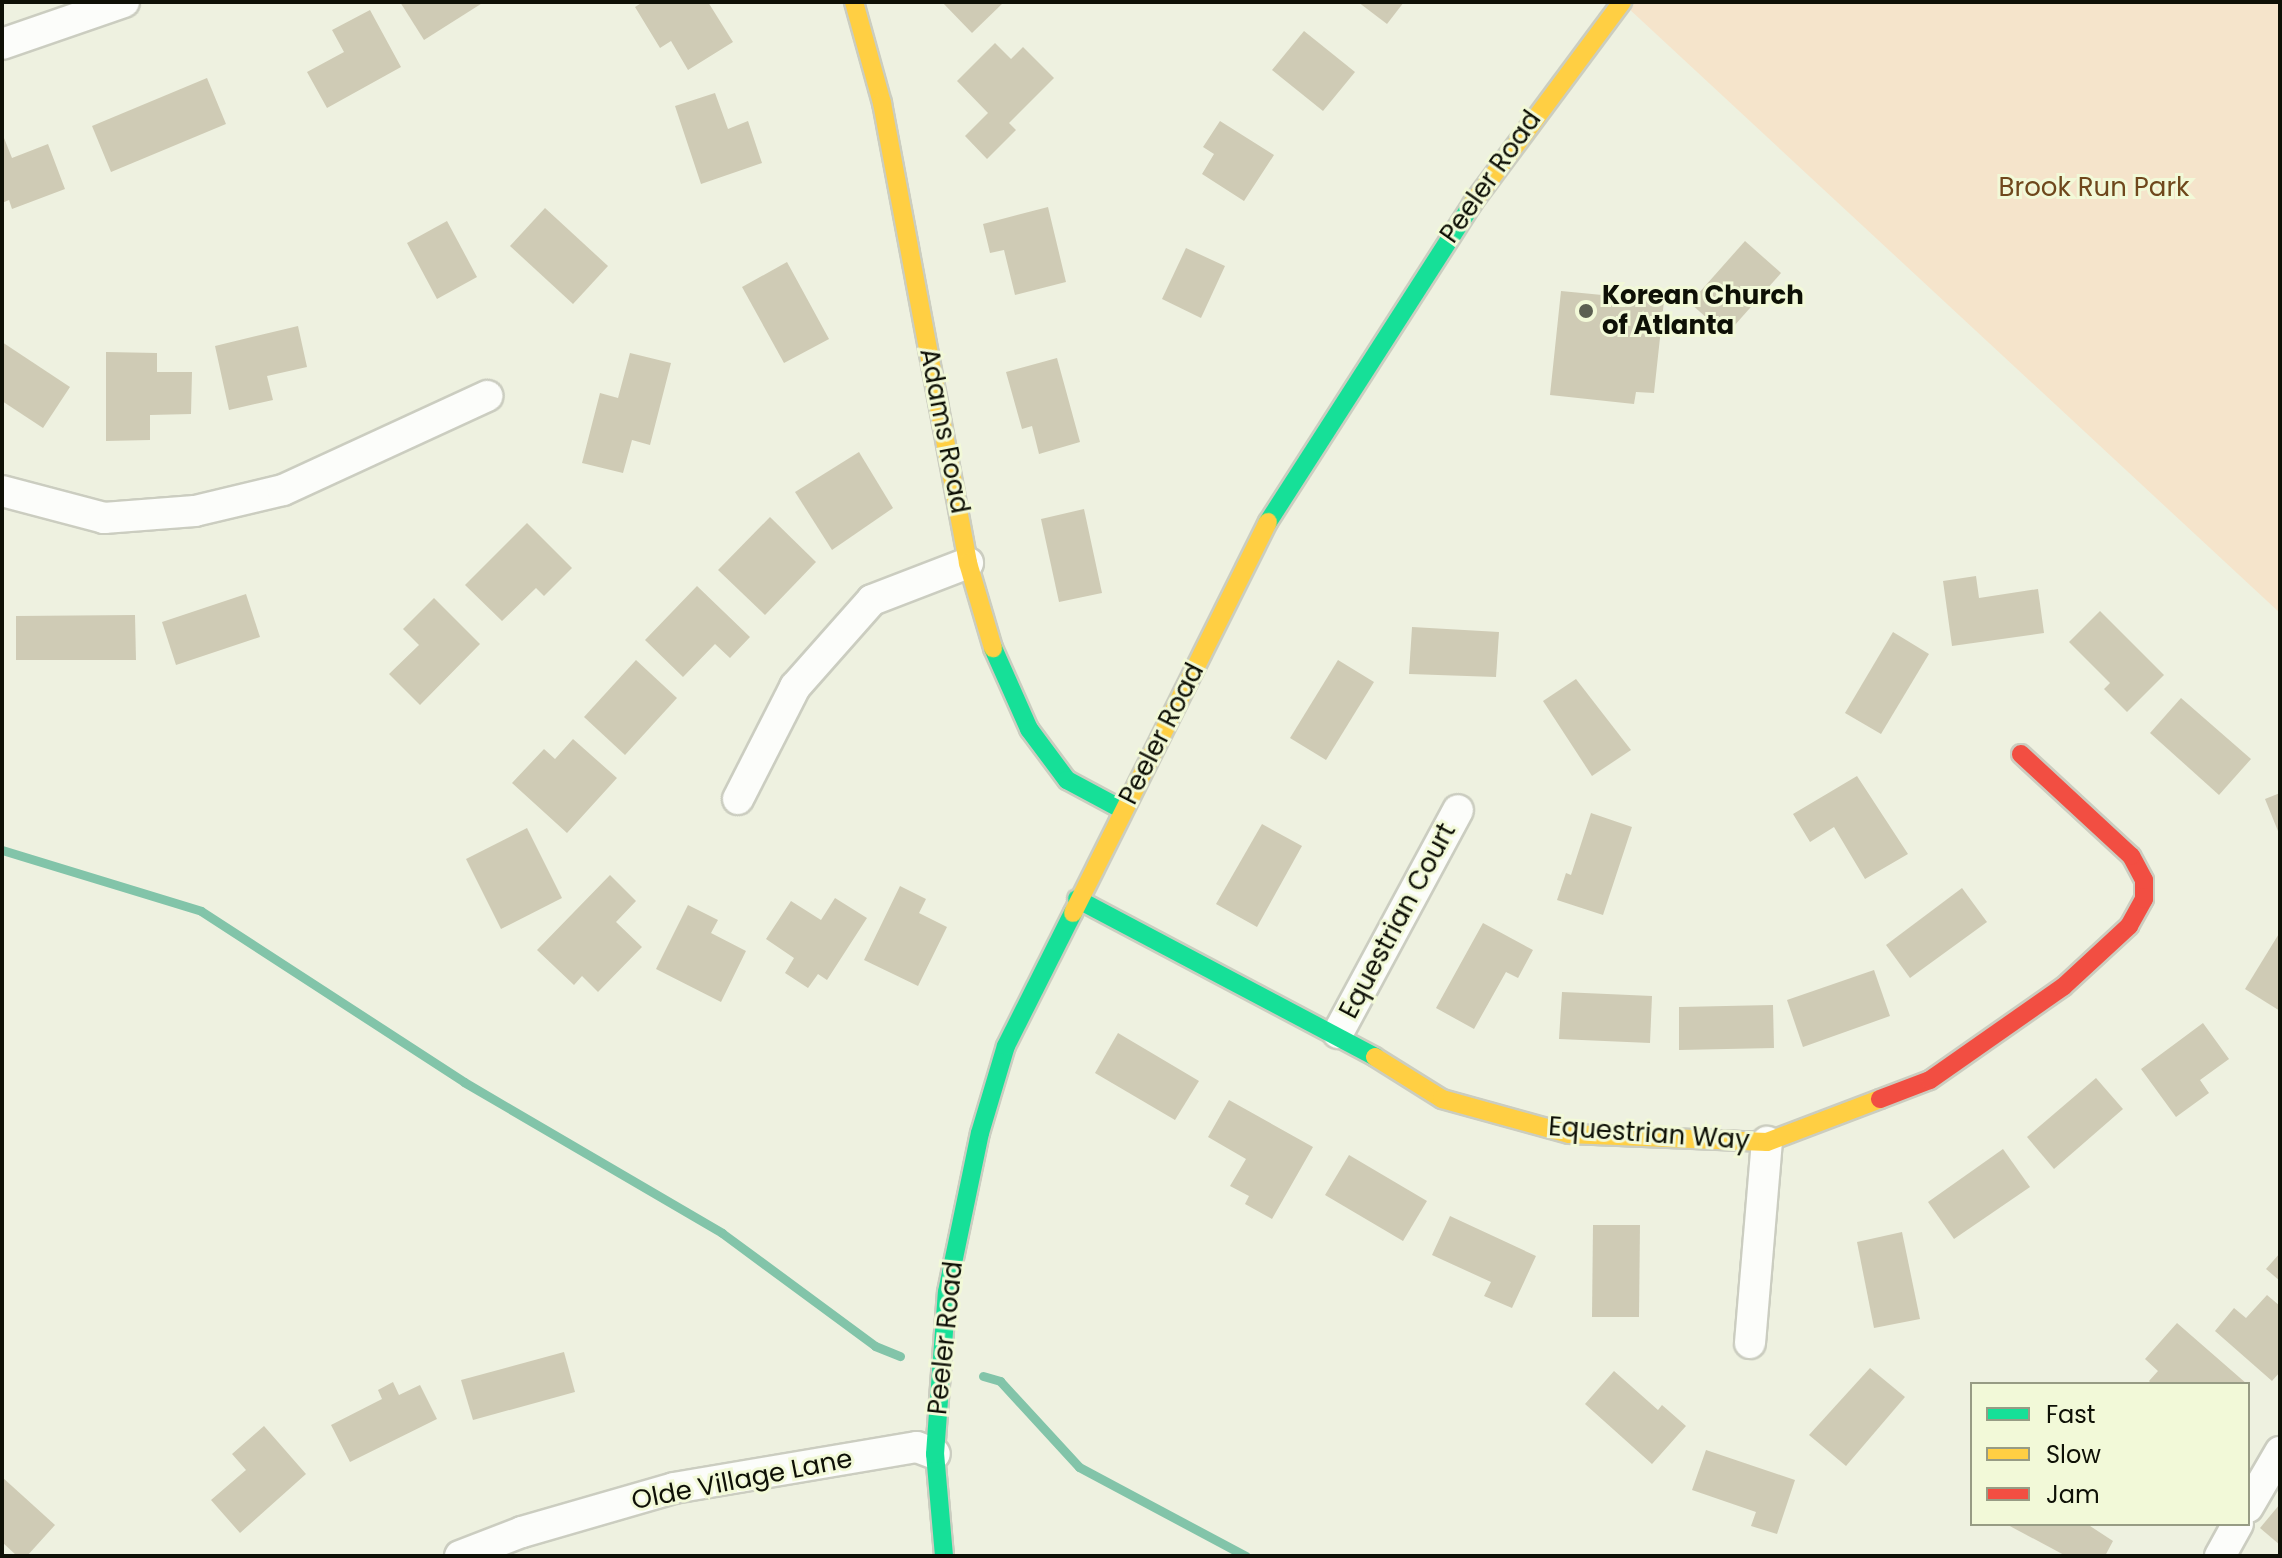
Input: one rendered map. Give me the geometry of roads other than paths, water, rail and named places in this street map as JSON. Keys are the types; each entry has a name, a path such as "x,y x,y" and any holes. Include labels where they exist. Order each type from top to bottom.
{"street":[{"path":"2,44 124,2"},
{"name":"Adams Road","path":"854,2 882,103 968,563 994,652 1029,729 1067,780 1123,810"},
{"name":"Peeler Road","path":"944,1556 935,1454 947,1292 980,1133 1006,1046 1281,496 1453,232 1545,99 1622,2"},
{"path":"2,491 104,518 195,511 283,490 487,396"},
{"path":"738,799 795,687 872,600 968,563"},
{"name":"Equestrian Way","path":"1077,899 1338,1033 1442,1099 1506,1120 1569,1134 1767,1142 1930,1080 2063,987 2129,926 2144,899 2144,880 2131,856 2021,754"},
{"name":"Equestrian Court","path":"1338,1033 1458,810"},
{"path":"1750,1343 1767,1142"},
{"name":"Olde Village Lane","path":"460,1556 522,1532 674,1488 917,1447 935,1454"},
{"path":"2250,1504 2280,1452"},
{"path":"2220,1556 2237,1526"}],"waterway":[{"path":"2,850 201,911 464,1082 722,1233 875,1346 900,1356"},
{"path":"983,1376 1000,1381 1079,1467 1246,1556"}],"place":[{"name":"Korean Church of Atlanta","path":"1586,311"}],"park label":[{"name":"Brook Run Park","path":"2094,188"}]}
